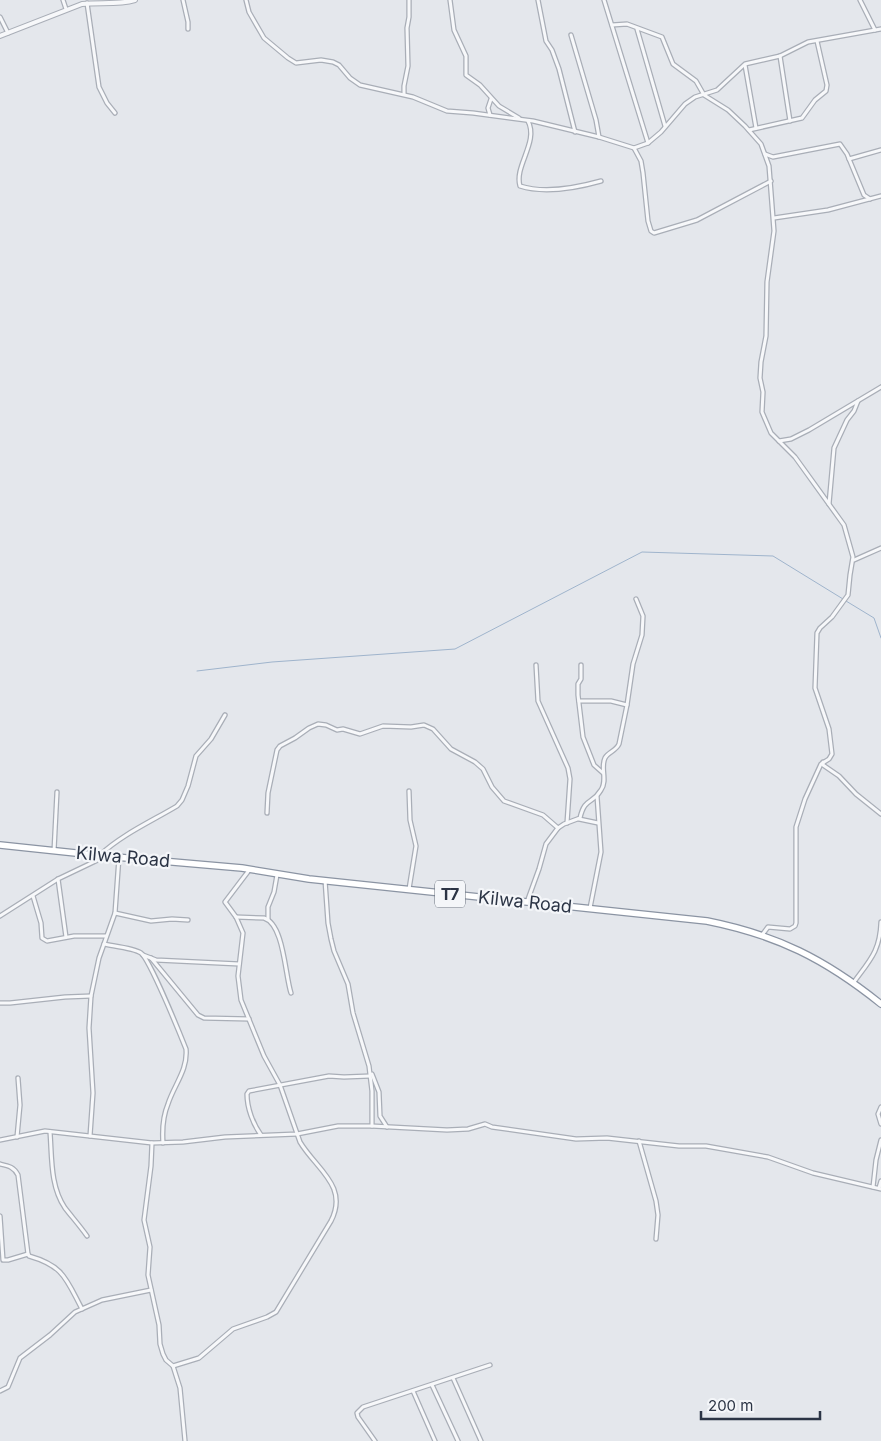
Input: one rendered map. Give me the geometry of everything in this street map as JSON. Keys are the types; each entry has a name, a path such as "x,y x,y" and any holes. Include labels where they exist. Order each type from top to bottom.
{"highway":[{"name":"Kilwa Road","path":"0,845 250,869 277,875 706,921 734,926 800,950 854,982 881,1004"}],"street":[{"path":"63,0 66,9"},
{"path":"0,36 66,9 87,3 135,0"},
{"path":"184,0 188,29"},
{"path":"246,0 249,12 264,38 292,61 299,63 328,60 339,65 350,78 360,85 405,95 448,111 519,118 599,137 634,148 648,143 666,127 685,104 717,90 745,64 780,56 796,47 817,40 881,29"},
{"path":"405,95 404,86 408,66 406,28 409,17 409,0"},
{"path":"450,0 454,30 466,56 466,75 480,85 503,109 519,118"},
{"path":"538,0 546,41 552,50 559,69 575,132"},
{"path":"604,0 648,143"},
{"path":"860,0 875,30"},
{"path":"87,3 99,87 107,103 116,113"},
{"path":"0,17 8,32"},
{"path":"612,25 627,24 662,37 673,64 692,77 704,95 728,110 761,144 769,166 774,218 766,291 766,336 760,362 763,392 761,404 766,424 771,433 789,450 809,474 846,529 854,560 848,595 832,617 820,628 818,633 815,688 829,729 832,754 829,759 823,762 805,799 796,827 796,925 790,929 768,927 762,935"},
{"path":"637,29 666,127"},
{"path":"571,35 596,120 599,137"},
{"path":"748,130 804,117 815,100 826,90 817,40"},
{"path":"780,56 790,121"},
{"path":"745,64 756,128"},
{"path":"490,115 488,108 491,98"},
{"path":"528,120 532,134 520,176 520,186 534,189 565,188 601,181"},
{"path":"765,154 773,157 837,143 843,146 864,195 870,199"},
{"path":"634,148 641,161 648,221 651,231 654,233 697,220 771,180"},
{"path":"849,159 881,150"},
{"path":"774,218 828,210 881,196"},
{"path":"778,441 796,437 881,387"},
{"path":"829,504 834,448 859,400"},
{"path":"854,560 881,548"},
{"path":"579,819 584,805 597,796 604,786 605,758 616,750 619,744 633,664 640,645 643,629 643,616 636,600"},
{"path":"536,665 538,701 567,764 569,775 567,822"},
{"path":"581,665 581,679 578,687 584,739 594,764 604,773"},
{"path":"579,700 611,701 627,705"},
{"path":"0,916 58,879 102,856 108,848 132,832 178,806 188,786 196,756 211,739 225,715"},
{"path":"267,813 268,793 277,750 280,746 312,726 322,724 338,730 344,729 360,734 383,726 411,727 424,725 433,729 451,749 475,762 483,769 492,787 504,801 543,815 558,828"},
{"path":"823,762 823,765 839,776 856,794 881,814"},
{"path":"409,791 410,817 416,846 409,889"},
{"path":"54,851 56,792"},
{"path":"590,909 601,852 597,796"},
{"path":"527,903 546,844 558,828 567,822 579,819 598,823"},
{"path":"90,1136 93,1093 89,1028 91,996 106,936 115,913 119,857"},
{"path":"173,1366 199,1358 233,1329 276,1312 331,1221 337,1207 337,1195 322,1169 304,1150 280,1085 264,1056 240,1000 239,964 243,933 236,917 226,904 226,900 250,869"},
{"path":"277,875 274,892 268,907 268,919 280,941 291,993"},
{"path":"58,879 66,937"},
{"path":"324,880 328,923 334,951 348,984 353,1013 379,1092 380,1116 387,1127"},
{"path":"33,896 41,923 42,938 47,941 84,935 106,936"},
{"path":"115,913 151,921 188,920"},
{"path":"236,917 268,919"},
{"path":"854,982 876,951 881,922"},
{"path":"104,944 136,951 151,958 239,964"},
{"path":"143,954 182,1039 186,1055 180,1078 165,1113 163,1142"},
{"path":"151,958 198,1015 204,1018 249,1019"},
{"path":"0,1003 10,1004 65,997 91,996"},
{"path":"366,1053 370,1076 372,1126"},
{"path":"262,1135 254,1125 248,1106 247,1094 249,1091 329,1076 370,1076"},
{"path":"17,1137 20,1106 18,1078"},
{"path":"881,1106 878,1114 881,1124"},
{"path":"0,1140 50,1132 152,1143 183,1142 225,1137 297,1134 338,1126 447,1130 485,1124 492,1127 576,1139 607,1138 679,1146 706,1146 768,1157 813,1174 873,1187 880,1188 881,1181"},
{"path":"50,1132 55,1185 59,1197 87,1236"},
{"path":"873,1187 876,1160 881,1140"},
{"path":"639,1141 656,1201 658,1215 656,1239"},
{"path":"152,1143 144,1220 150,1247 148,1275 159,1325 160,1344 166,1360 173,1366 180,1388 185,1441"},
{"path":"0,1164 10,1166 18,1175 29,1256 48,1263 60,1271 82,1309"},
{"path":"0,1216 3,1260 28,1254"},
{"path":"0,1391 8,1387 20,1358 67,1318 102,1300 151,1290"},
{"path":"375,1441 360,1422 358,1411 374,1402 490,1365"},
{"path":"453,1378 481,1441"},
{"path":"432,1385 458,1441"},
{"path":"413,1390 435,1441"}],"waterway":[{"path":"197,671 272,662 455,649 642,552 773,556 843,599"},
{"path":"846,601 874,618 881,638"}]}
